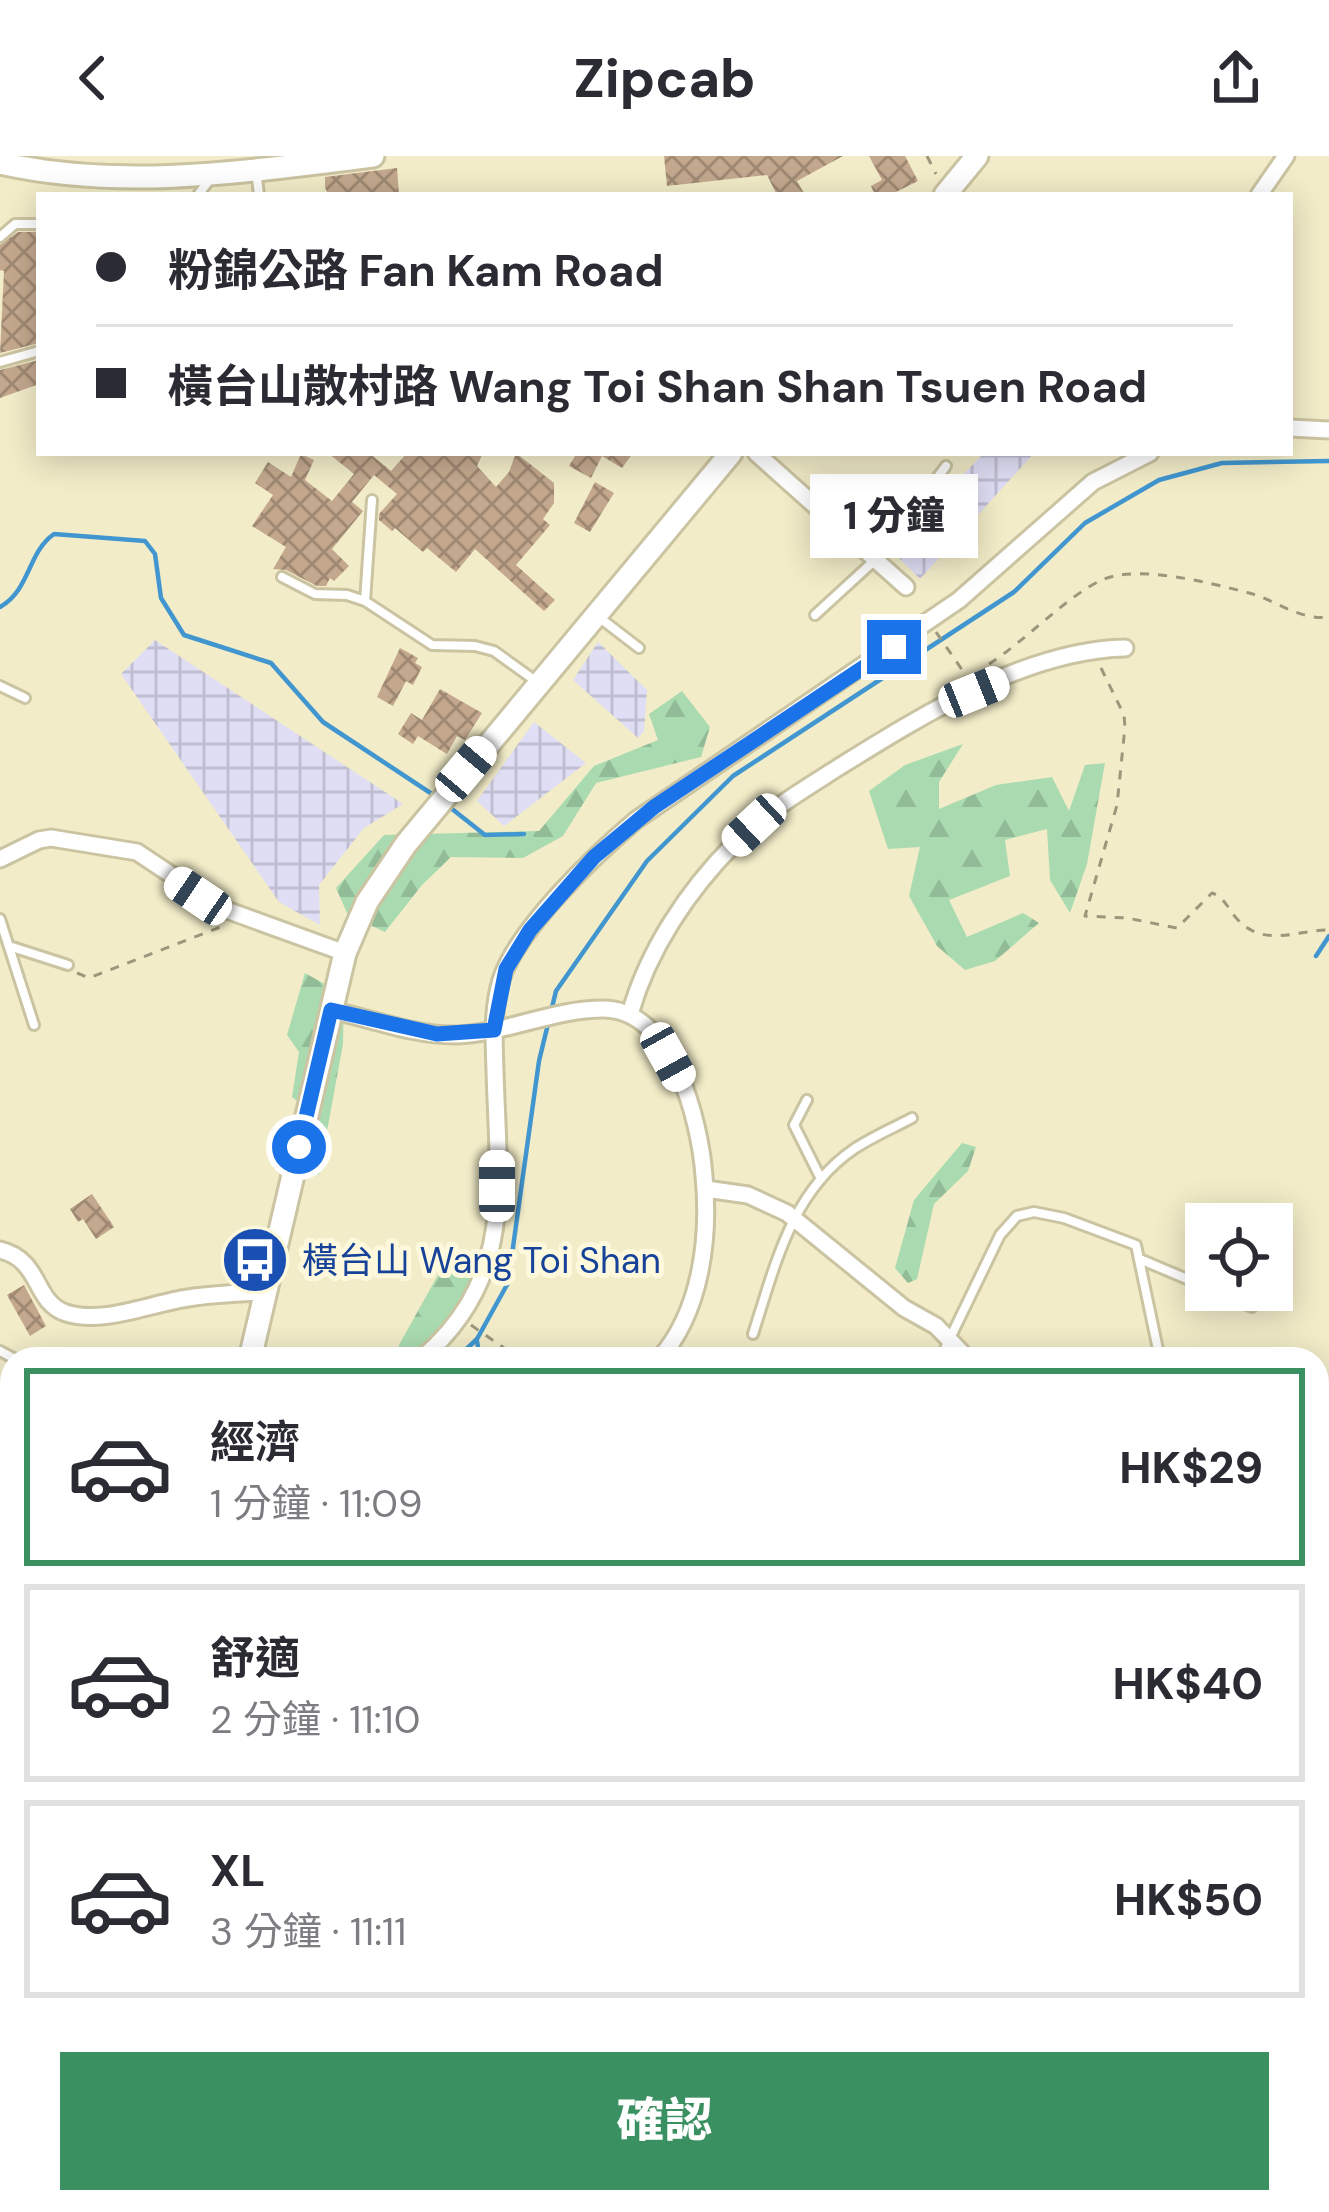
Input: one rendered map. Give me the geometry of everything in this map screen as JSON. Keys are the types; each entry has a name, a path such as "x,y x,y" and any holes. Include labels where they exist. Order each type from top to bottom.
{"main road":[{"path":"0,163 124,187 151,179 373,156"},
{"path":"941,186 977,156"},
{"path":"253,1347 345,952 367,902 393,861 728,456"}],"street":[{"path":"1261,192 1286,156"},
{"path":"1293,428 1329,430"},
{"path":"759,456 906,587"},
{"path":"433,1347 463,1318 488,1265 497,1186 494,1030 501,980 530,930 615,837 959,600 1093,482 1144,456"},
{"path":"630,1014 642,971 669,925 754,825 914,720 1062,656 1125,648"},
{"path":"0,859 39,839 122,847 137,852 198,896 345,952"},
{"path":"331,1010 437,1034 494,1030 601,1009 630,1014 650,1030 682,1083 697,1122 706,1190 695,1298 683,1328 668,1347"},
{"path":"706,1190 748,1195 792,1217 957,1347"},
{"path":"0,1250 28,1263 51,1304 74,1315 264,1292"}],"lane":[{"path":"145,156 151,179"},
{"path":"255,169 259,192"},
{"path":"200,192 214,173"},
{"path":"0,237 20,222 36,224"},
{"path":"0,362 36,352"},
{"path":"815,615 875,560 946,466"},
{"path":"364,601 372,500"},
{"path":"282,577 314,594 364,601 437,646 486,648 538,683"},
{"path":"595,614 638,648"},
{"path":"0,686 25,698"},
{"path":"0,919 34,1025"},
{"path":"10,946 68,965"},
{"path":"807,1100 794,1125 821,1179"},
{"path":"753,1334 792,1217 821,1179 857,1147 912,1118"},
{"path":"945,1347 1000,1235 1024,1213 1064,1218 1130,1240 1141,1259 1158,1347"},
{"path":"1141,1259 1185,1278"}],"path":[{"path":"927,156 941,186"},
{"path":"981,669 1090,586 1124,572 1255,594 1294,612 1329,617"},
{"path":"934,629 967,678"},
{"path":"1098,649 1102,674 1124,715 1125,727 1117,805 1085,916 1127,917 1177,928 1212,893 1221,896 1250,931 1272,938 1327,930"},
{"path":"68,965 88,978 172,949 241,916"},
{"path":"470,1324 503,1347"}],"shaded area":[{"path":"981,456 1031,456 920,579 891,550"},
{"path":"155,640 403,804 364,828 319,885 320,925 279,902 121,674"},
{"path":"598,642 647,690 644,731 638,738 573,680"},
{"path":"534,722 586,763 504,826 477,801"}],"green space":[{"path":"682,691 710,727 701,757 596,783 563,836 523,858 451,857 385,932 348,915 336,888 384,835 539,831 594,766 658,740 649,714"},
{"path":"963,744 939,782 939,809 996,785 1052,777 1069,811 1085,765 1105,763 1087,864 1070,913 1050,880 1047,829 1005,840 1010,876 949,900 967,937 1023,913 1039,923 995,961 965,970 937,946 909,896 920,847 888,849 869,791 905,765"},
{"path":"305,973 344,995 343,1044 319,1175 306,1168 318,1117 292,1097 299,1052 287,1035"},
{"path":"962,1143 976,1147 968,1171 934,1204 917,1279 908,1283 895,1268 914,1200"},
{"path":"448,1257 457,1276 476,1278 425,1347 399,1345"}],"building":[{"path":"664,156 843,156 797,181 803,192 776,192 767,175 667,186"},
{"path":"869,156 905,156 918,181 896,192 874,192 871,186 882,180"},
{"path":"397,168 399,192 327,192 325,177"},
{"path":"18,232 36,232 36,344 0,353 4,271 0,270 0,245"},
{"path":"36,361 36,385 0,398 0,370"},
{"path":"300,456 314,460 305,480 332,501 354,474 332,456 373,456 391,471 404,456 482,456 477,466 496,487 515,456 520,456 554,483 554,503 543,519 550,525 516,565 555,600 544,611 475,549 456,572 427,548 423,552 395,528 392,531 379,520 379,514 397,494 374,475 352,502 363,511 332,549 349,566 334,581 330,578 326,586 317,586 286,570 273,569 286,547 252,526 273,495 255,483 268,462 291,477"},
{"path":"575,456 602,456 591,478 569,466"},
{"path":"602,456 631,456 622,468"},
{"path":"595,482 614,493 590,532 574,523"},
{"path":"400,648 418,658 415,663 422,667 413,685 406,681 393,706 377,697"},
{"path":"440,689 482,713 465,740 457,736 447,754 418,736 413,744 398,734 411,713 422,720"},
{"path":"92,1194 114,1227 96,1239 70,1209"},
{"path":"24,1285 46,1326 30,1336 7,1295"}],"waterway":[{"path":"469,1347 508,1283 539,1061 556,991 647,861 733,776 1014,592 1085,523 1159,480 1222,463 1329,461"},
{"path":"0,607 18,591 39,551 54,534 145,541 155,554 161,598 184,635 271,663 323,722 438,798"},
{"path":"447,805 485,835 524,834"},
{"path":"1316,956 1329,936"},
{"path":"477,1341 478,1347"}],"place":[{"name":"橫台山 Wang Toi Shan","path":"255,1260"}],"route":[{"path":"299,1147 331,1010 437,1034 494,1030 506,969 530,930 594,857 654,807 894,647"}]}
